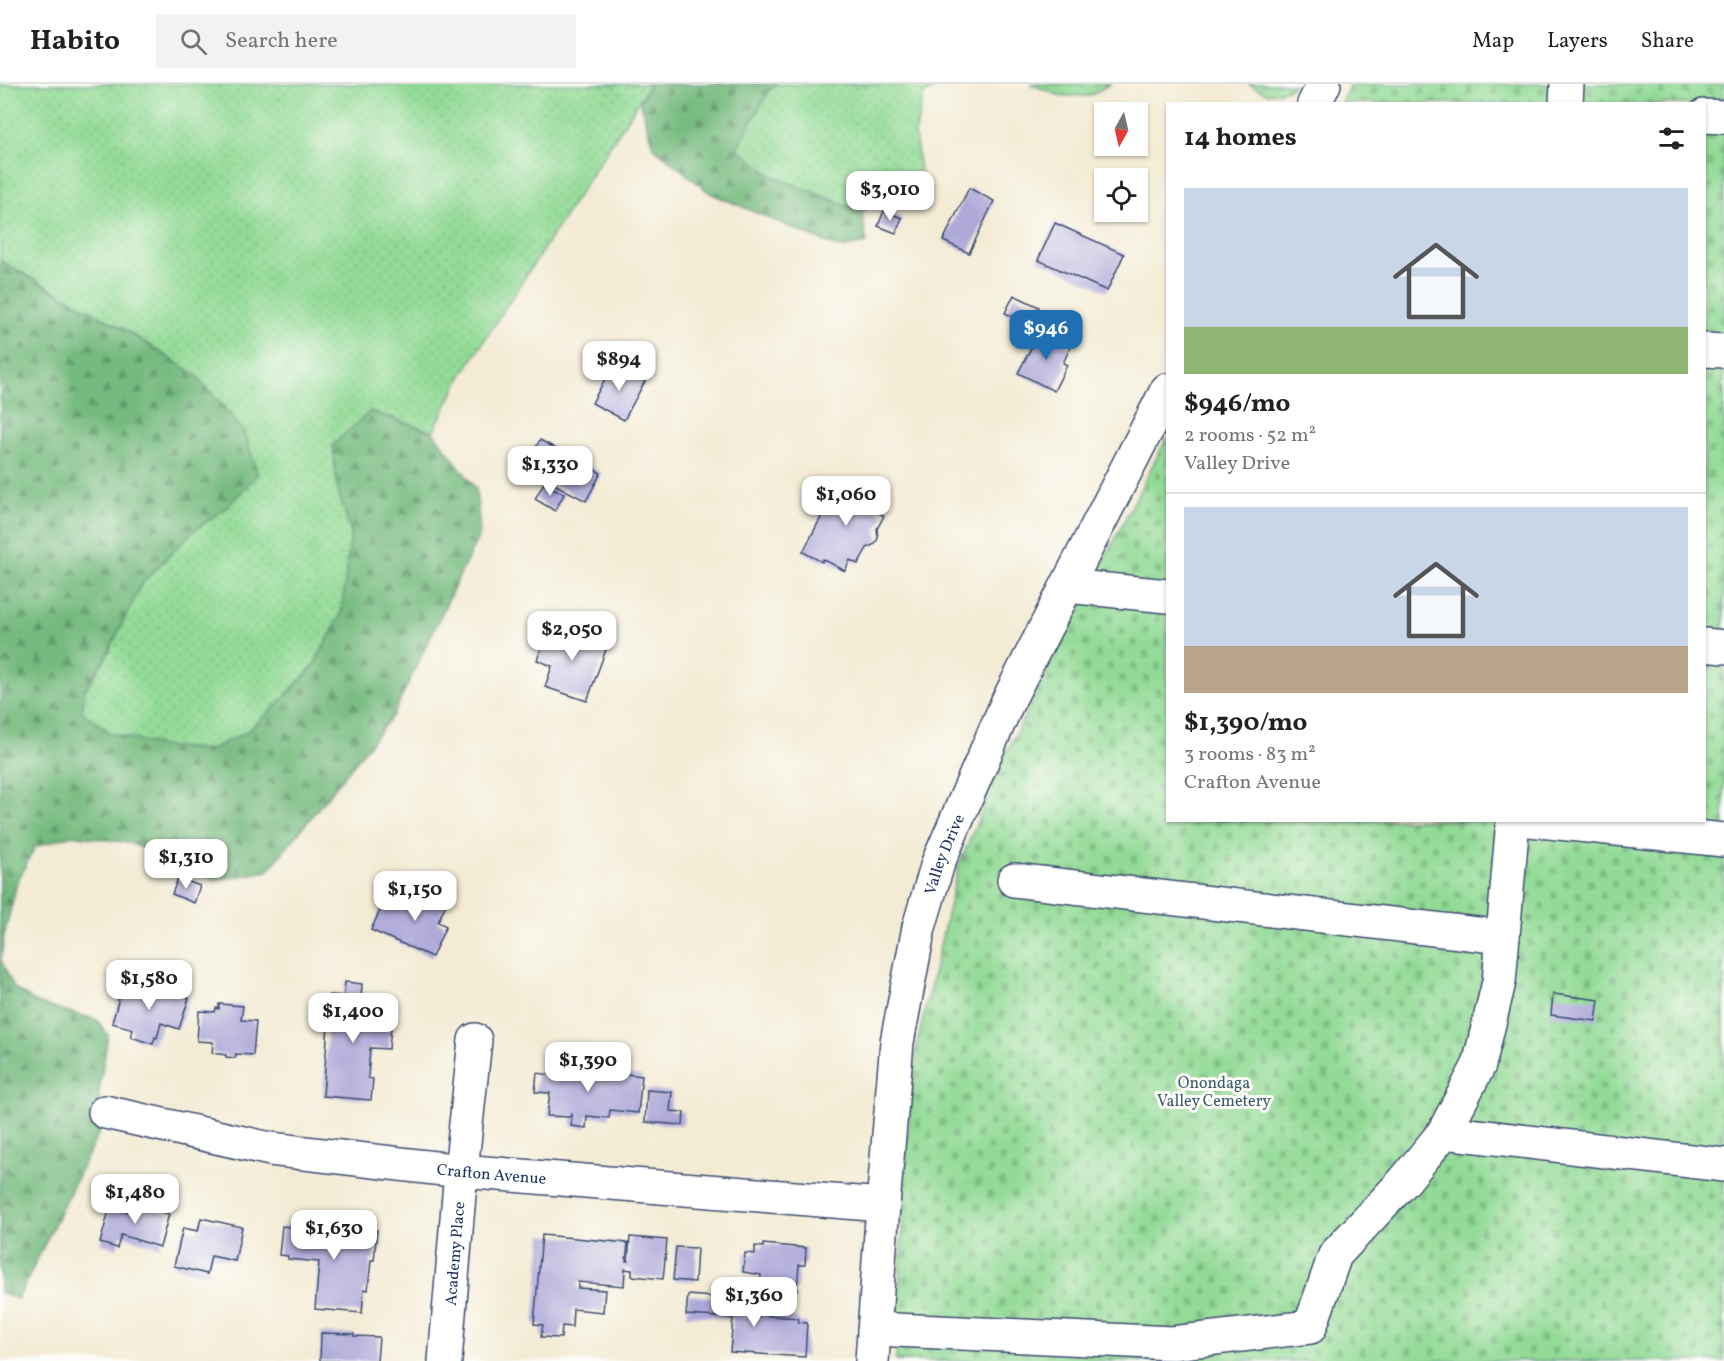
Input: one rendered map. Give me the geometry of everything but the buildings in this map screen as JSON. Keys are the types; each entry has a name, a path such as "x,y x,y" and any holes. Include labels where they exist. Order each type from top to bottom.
{"street":[{"path":"1315,102 1324,84"},
{"path":"1566,102 1567,84"},
{"path":"1706,116 1724,117"},
{"path":"1706,350 1724,351"},
{"name":"Valley Drive","path":"872,1361 897,1042 919,927 938,863 1008,701 1166,392"},
{"path":"1067,586 1166,596"},
{"path":"1706,645 1724,647"},
{"path":"874,1329 1172,1343 1310,1326 1335,1256 1405,1180 1444,1132 1479,1065 1499,982 1513,822"},
{"path":"1549,822 1724,840"},
{"path":"1014,880 1503,937"},
{"name":"Academy Place","path":"445,1361 475,1040"},
{"name":"Crafton Avenue","path":"105,1112 270,1149 461,1171 883,1205"},
{"path":"1444,1132 1724,1166"}],"green space":[{"path":"0,84 650,84 462,375 433,432 370,411 337,487 351,533 341,615 312,668 277,705 247,732 209,750 162,746 111,733 82,712 85,689 105,659 142,583 190,534 228,506 124,329 0,261"},
{"path":"650,84 776,84 768,92 737,148 772,176 862,212 867,243 839,248 710,193 653,147 640,101"},
{"path":"776,84 942,84 924,94 915,135 922,184 909,201 882,200 862,212 772,176 737,148 768,92"},
{"path":"1030,84 1110,84 1090,96 1061,96"},
{"path":"1248,84 1294,84 1289,89 1268,94"},
{"name":"Onondaga Valley Cemetery","path":"1350,84 1724,84 1724,1361 896,1361 905,1163 916,1049 958,868 1005,755 1166,439 1166,822 1706,822 1706,102 1341,102"},
{"path":"0,261 124,329 196,375 244,431 258,474 228,506 190,534 142,583 105,659 85,689 82,712 110,733 162,746 209,750 247,732 277,705 312,668 341,615 351,533 337,487 333,445 370,411 433,432 476,489 480,533 393,715 268,871 216,880 130,843 72,835 35,847 17,883 4,936 1,960 14,988 37,1003 97,1020 108,1035 99,1091 101,1128 18,1299 0,1293"}]}
